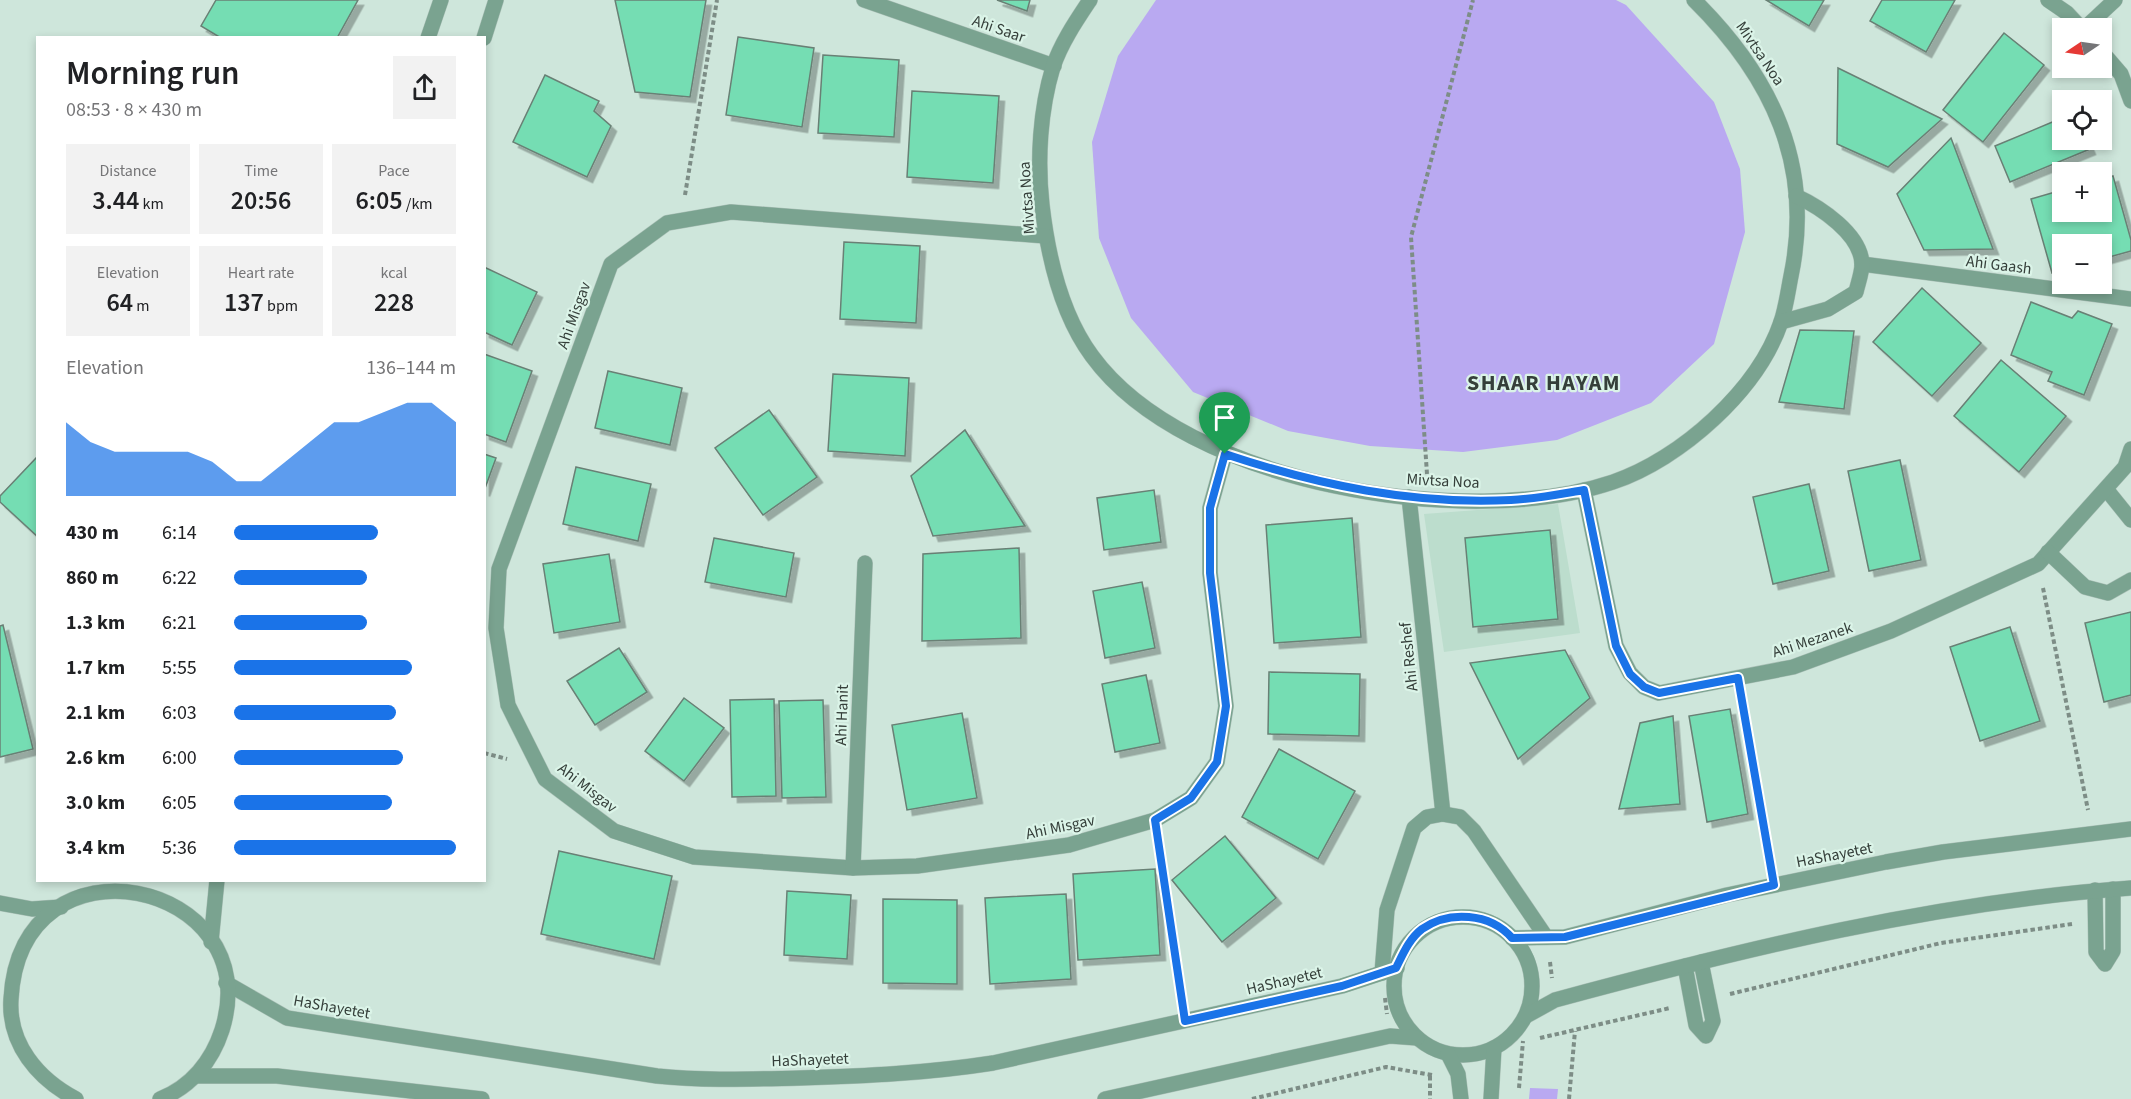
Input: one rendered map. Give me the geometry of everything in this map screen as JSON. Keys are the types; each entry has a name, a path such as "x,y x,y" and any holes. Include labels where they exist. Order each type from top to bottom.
{"street":[{"path":"429,36 441,0"},
{"path":"485,36 496,0"},
{"name":"Ahi Saar","path":"864,0 1053,66"},
{"name":"Mivtsa Noa","path":"1090,0 1069,33 1053,66 1043,116 1040,158 1045,236 1069,318 1093,357 1121,389 1163,419 1225,454 1319,482 1409,497 1513,500 1584,490 1617,481 1653,464 1700,430 1732,401 1758,370 1781,322 1795,256 1796,196 1794,171 1783,127 1766,90 1723,29 1694,0"},
{"path":"2048,0 2072,18"},
{"path":"2094,18 2115,0"},
{"path":"2112,64 2121,74 2131,100"},
{"path":"1781,322 1828,309 1856,292 1862,264 1858,245 1842,228 1822,208 1796,196"},
{"name":"Ahi Misgav","path":"1045,236 731,212 667,223 611,264 499,569 496,628 508,705 545,779 614,831 694,857 853,868 917,866 1058,846 1155,820 1191,798 1217,762 1226,706 1210,573 1210,508 1225,454"},
{"name":"Ahi Gaash","path":"1862,264 2131,299"},
{"name":"Ahi Mezanek","path":"1584,490 1616,646 1630,674 1644,687 1659,693 1793,667 1891,631 2043,558 2125,467 2131,449"},
{"path":"2106,489 2131,520"},
{"name":"Ahi Reshef","path":"1409,497 1443,814"},
{"path":"2043,558 2085,587 2108,593 2131,580"},
{"name":"Ahi Hanit","path":"853,868 865,562"},
{"path":"1389,971 1406,946 1422,929 1442,919 1464,916 1486,920 1506,931 1521,947 1531,970 1532,994 1526,1016 1512,1035 1494,1048 1471,1055 1448,1054 1417,1038 1409,1031 1398,1011 1389,971 1387,910 1414,828 1427,817 1443,814 1460,817 1474,831 1546,937"},
{"name":"HaShayetet","path":"1512,938 1565,937 1774,885 1943,852 2131,829"},
{"path":"212,942 218,882"},
{"path":"10,1012 12,974 26,940 51,912 78,897 109,885 166,900 192,918 212,942 226,983 226,1017 216,1048 196,1076 172,1094 160,1099"},
{"path":"1526,1016 1555,1000 1684,966 1896,919 2095,890 2131,888"},
{"path":"2095,890 2096,952 2106,964 2113,951 2113,889"},
{"path":"0,903 32,909 61,907"},
{"path":"1684,966 1696,1025 1706,1036 1713,1021 1701,962"},
{"name":"HaShayetet","path":"226,983 287,1017 657,1076 703,1081 940,1071 993,1063 1342,986 1389,971"},
{"path":"0,992 10,1012 18,1042 34,1068 55,1094 76,1099"},
{"path":"1105,1099 1390,1036 1417,1038"},
{"path":"1491,1099 1494,1048"},
{"path":"1448,1054 1458,1074 1461,1099"},
{"path":"196,1076 277,1076 482,1099"}],"path":[{"path":"681,221 717,0"},
{"path":"1428,498 1412,237 1473,0"},
{"path":"2043,558 2093,832"},
{"path":"1738,678 1774,885"},
{"path":"1155,820 1185,1021"},
{"path":"1569,1099 1575,1031"},
{"path":"1518,1099 1523,1041"},
{"path":"1430,1076 1430,1099"}],"shaded area":[{"path":"1156,0 1616,0 1626,5 1714,102 1740,169 1745,232 1714,344 1651,403 1557,440 1463,452 1370,446 1288,431 1193,392 1131,318 1099,238 1092,142 1118,56"},
{"path":"1558,504 1580,633 1444,652 1424,514"},
{"path":"1530,1088 1558,1089 1557,1099 1529,1099"}],"building":[{"path":"216,0 358,0 338,36 218,36 201,26"},
{"path":"615,0 706,0 690,97 635,92"},
{"path":"997,0 1030,0 1027,11"},
{"path":"1766,0 1824,0 1809,26"},
{"path":"1882,0 1955,0 1926,52 1870,21"},
{"path":"2004,33 2044,65 1983,142 1943,110"},
{"path":"738,37 814,48 802,127 726,115"},
{"path":"823,55 899,60 894,137 818,133"},
{"path":"1838,68 1942,119 1888,167 1837,144"},
{"path":"545,75 599,101 594,111 611,126 587,177 513,142"},
{"path":"912,91 999,96 993,183 907,177"},
{"path":"2052,122 2052,150 2088,150 2058,162 2052,162 2052,165 2010,182 1995,146"},
{"path":"1951,138 1993,249 1924,250 1897,194"},
{"path":"2112,176 2131,240 2131,251 2112,256 2112,234 2052,234 2052,273 2031,199 2052,193 2052,222 2112,222"},
{"path":"844,242 920,246 916,323 840,319"},
{"path":"486,268 537,292 512,345 486,333"},
{"path":"1922,288 1981,343 1932,396 1873,342"},
{"path":"2031,302 2072,318 2078,311 2112,324 2084,395 2048,381 2052,372 2011,355"},
{"path":"1800,330 1854,331 1844,409 1779,402"},
{"path":"486,355 532,371 506,442 486,435"},
{"path":"2001,360 2066,416 2019,472 1954,416"},
{"path":"608,371 682,388 670,445 595,428"},
{"path":"833,374 909,378 905,456 828,451"},
{"path":"769,410 817,477 763,515 715,448"},
{"path":"965,430 1025,526 933,536 911,476"},
{"path":"486,455 496,458 486,486"},
{"path":"36,458 36,535 0,502 0,496"},
{"path":"1900,460 1921,560 1869,571 1848,471"},
{"path":"576,467 651,484 638,541 563,524"},
{"path":"1809,484 1829,571 1773,584 1753,497"},
{"path":"1154,490 1161,542 1104,550 1097,498"},
{"path":"1352,518 1361,637 1274,643 1266,525"},
{"path":"1550,530 1558,619 1473,627 1465,538"},
{"path":"714,538 794,553 786,597 705,582"},
{"path":"1019,548 1021,638 922,641 923,554"},
{"path":"609,554 620,622 554,633 543,564"},
{"path":"1142,582 1155,648 1105,658 1093,591"},
{"path":"2131,612 2131,695 2104,702 2085,623"},
{"path":"3,625 33,749 0,757 0,626"},
{"path":"2010,627 2040,721 1980,741 1950,647"},
{"path":"619,648 647,692 595,725 567,681"},
{"path":"1565,650 1590,698 1518,759 1470,663"},
{"path":"1269,672 1360,674 1359,736 1268,734"},
{"path":"1146,675 1160,743 1115,752 1102,684"},
{"path":"684,698 724,728 684,781 645,751"},
{"path":"774,699 776,796 732,797 730,700"},
{"path":"823,700 826,797 782,798 779,701"},
{"path":"1730,709 1748,814 1707,822 1689,716"},
{"path":"962,713 977,798 907,810 892,725"},
{"path":"1673,716 1680,804 1619,809 1640,723"},
{"path":"1279,749 1355,791 1318,859 1242,817"},
{"path":"1225,836 1276,898 1222,942 1172,880"},
{"path":"559,851 672,876 654,959 541,934"},
{"path":"1155,869 1160,955 1078,960 1073,874"},
{"path":"787,891 851,895 847,959 784,955"},
{"path":"1066,894 1071,979 990,984 985,898"},
{"path":"883,899 957,900 957,984 883,983"}],"district":[{"name":"SHAAR HAYAM","path":"1544,382"}],"route":[{"path":"1225,454 1275,471 1319,482 1409,497 1513,500 1584,490 1616,646 1630,674 1644,687 1659,693 1738,678 1774,885 1565,937 1512,938 1506,931 1486,920 1464,916 1442,919 1422,929 1406,946 1396,968 1342,986 1185,1021 1155,820 1191,798 1217,762 1226,706 1210,573 1210,508 1225,454"}]}
